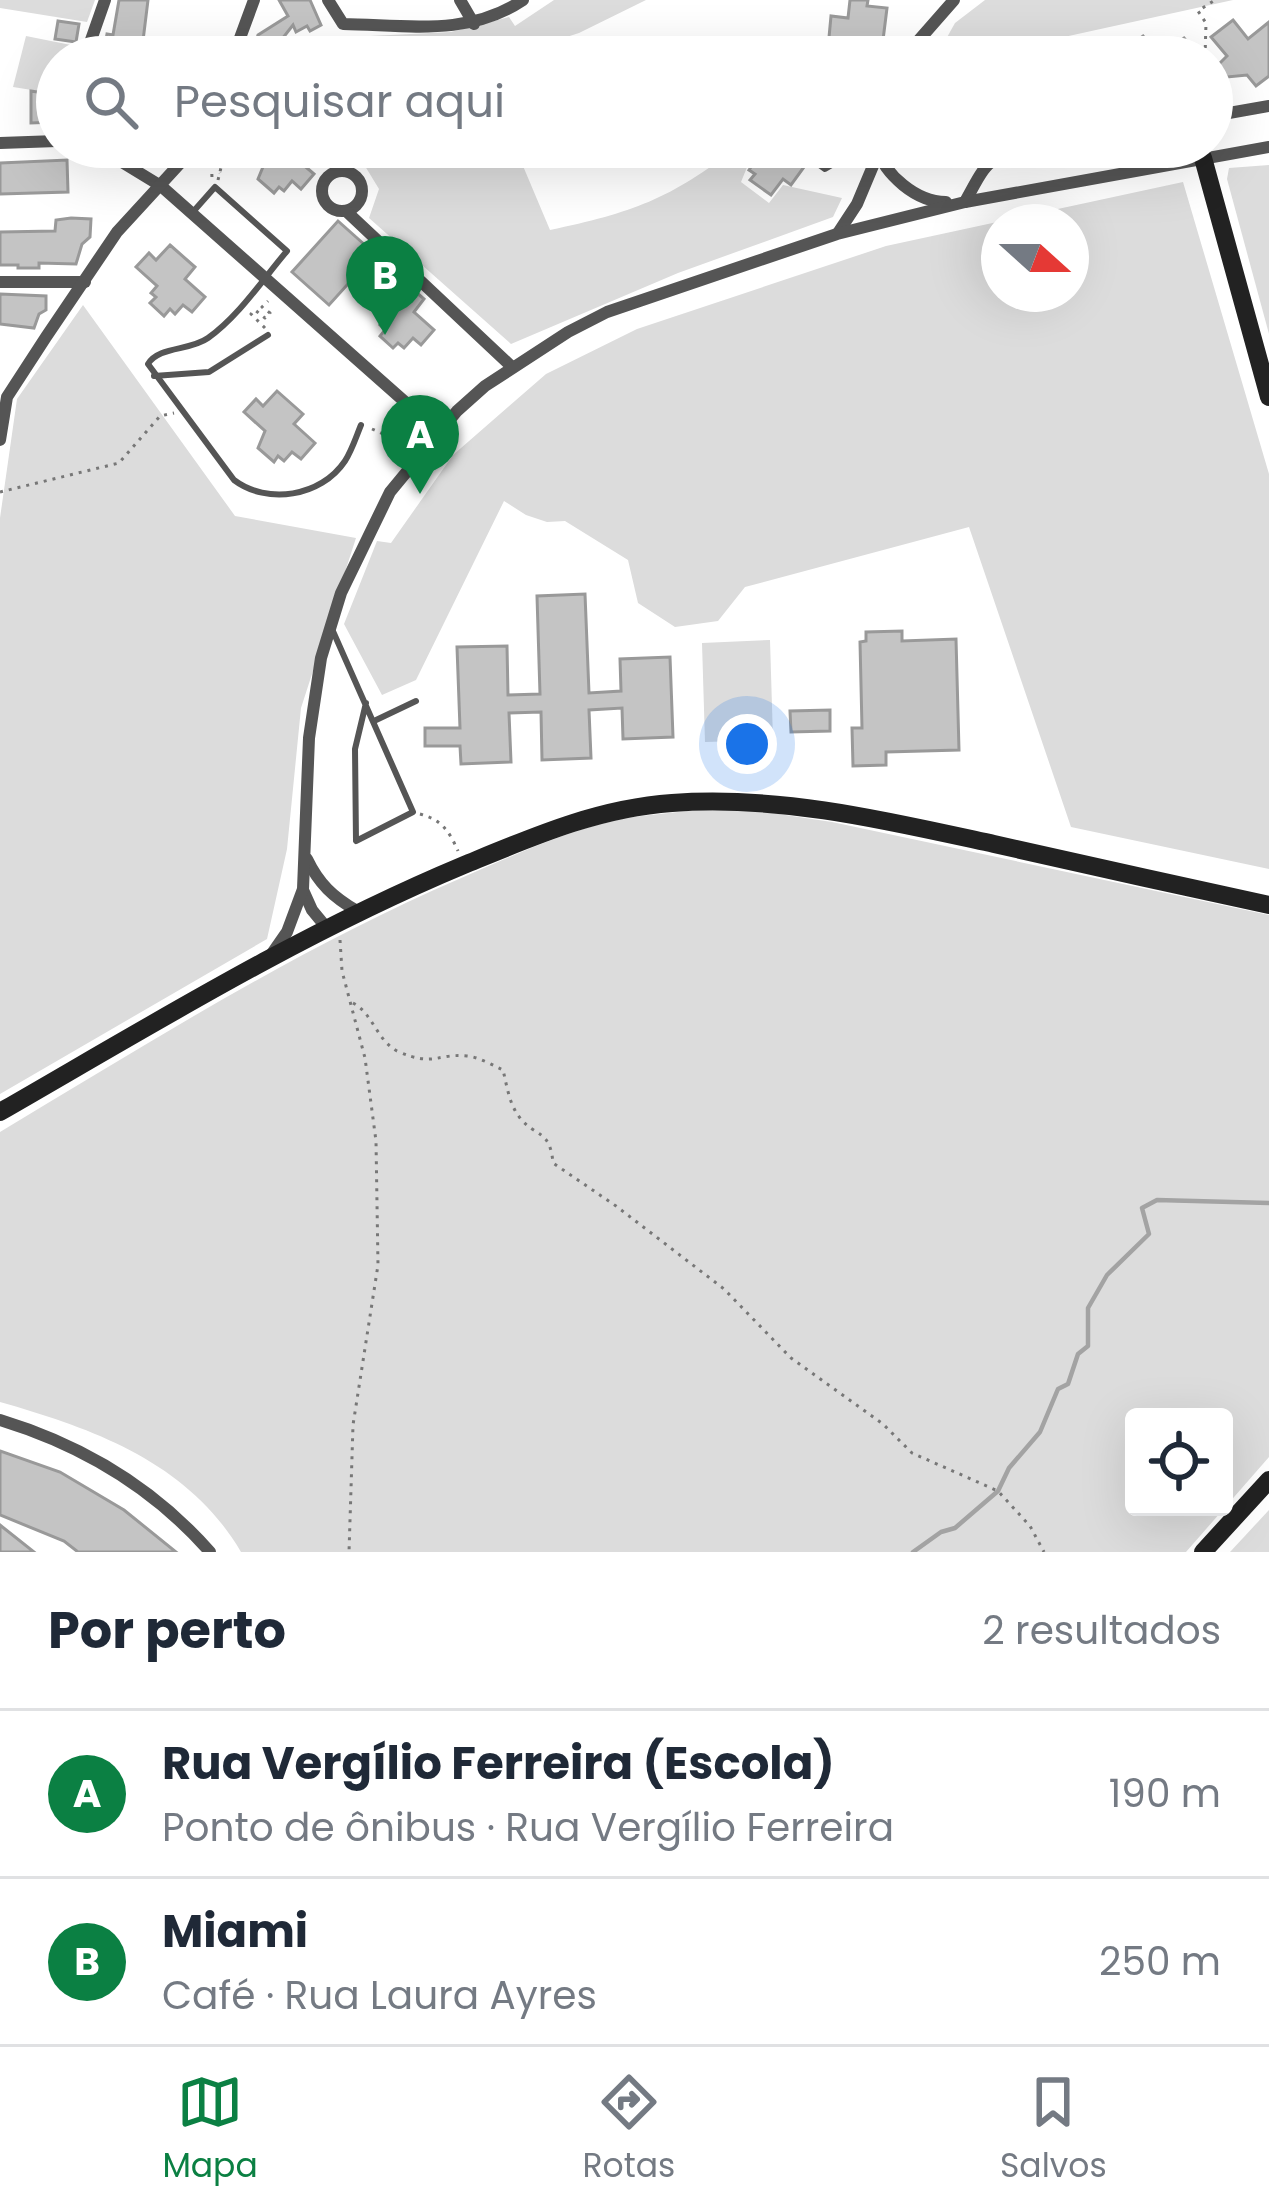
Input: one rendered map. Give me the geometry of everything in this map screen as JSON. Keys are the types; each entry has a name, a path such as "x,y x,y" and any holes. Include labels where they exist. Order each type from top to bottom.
{"street":[{"path":"92,36 105,0"},
{"path":"241,36 254,0"},
{"path":"328,0 343,24 474,24 499,16 523,0"},
{"path":"460,0 474,24"},
{"path":"922,36 954,0"},
{"path":"1233,112 1269,106"},
{"path":"0,143 36,142"},
{"path":"1233,153 1269,147"},
{"path":"132,168 161,186 439,432"},
{"path":"0,440 7,397 117,232 177,168"},
{"path":"837,234 857,204 871,168"},
{"path":"892,168 914,193 931,202 965,202"},
{"path":"965,202 984,168"},
{"path":"272,956 303,890 309,738 320,658 341,593 383,503 457,411 512,367 607,312 837,234 965,202 1149,168"},
{"path":"1206,168 1269,396"},
{"path":"346,211 359,203 362,188 349,171 334,172 323,182 322,197 332,208 346,211 512,367"},
{"path":"0,282 85,282"},
{"path":"0,1112 357,911 577,820 622,809 738,802 872,819 1269,905"},
{"path":"304,852 316,879 357,911"},
{"path":"303,890 312,910 331,924"},
{"path":"0,1420 58,1440 108,1466 147,1491 210,1552"},
{"path":"1203,1552 1269,1480"}],"lane":[{"path":"192,213 214,187 287,250 205,341 151,358 148,364 234,480 273,497 326,479 346,460 361,425"},
{"path":"154,376 209,372 268,335"},
{"path":"331,626 366,704 374,722 413,812 356,841 355,748 366,704"},
{"path":"374,722 416,701"}],"path":[{"path":"1206,36 1206,23 1198,11 1215,0"},
{"path":"209,168 214,187"},
{"path":"217,168 221,175"},
{"path":"332,168 334,172"},
{"path":"975,168 981,173"},
{"path":"263,323 251,314 255,310 265,318 269,313 262,307 278,290"},
{"path":"0,492 118,463 160,416 182,411"},
{"path":"361,425 401,442 422,417"},
{"path":"413,812 434,818 448,829 465,865"},
{"path":"331,924 374,1117 377,1265 353,1425 350,1552"},
{"path":"352,1003 361,1006 390,1047 402,1053 437,1061 471,1056 503,1070 514,1112 525,1125 540,1130 552,1146 553,1163 724,1289 791,1358 883,1424 912,1453 998,1491 1030,1526 1044,1552"}],"shaded area":[{"path":"0,0 95,0 87,22 0,8"},
{"path":"554,0 646,0 570,36 370,36 451,32 509,17 515,26"},
{"path":"985,0 1233,0 1068,36 948,36 955,23"},
{"path":"26,36 36,38 36,91 13,87"},
{"path":"1269,165 1269,334 1227,179 1233,168"},
{"path":"366,168 524,168 550,230 649,202 708,168 747,168 741,182 769,203 783,185 842,198 833,217 678,273 511,344 369,218 379,189"},
{"path":"1183,182 1269,474 1269,869 1071,827 969,527 745,587 718,621 675,627 638,603 628,560 565,521 547,522 504,501 416,680 382,695 344,624 377,541 391,543 453,455 546,374 637,329 886,246 981,226 981,312 1089,312 1089,204 1081,204"},
{"path":"83,305 235,516 356,538 301,708 287,849 267,939 0,1094 0,518 17,399"},
{"path":"770,640 773,740 705,742 702,643"},
{"path":"687,811 758,811 832,822 1269,915 1269,1457 1233,1498 1233,1408 1125,1408 1125,1516 1217,1516 1186,1552 241,1552 195,1495 137,1454 70,1424 0,1402 0,1132 341,935 516,854 623,819"},
{"path":"1269,1510 1269,1552 1230,1552"}],"building":[{"path":"119,0 148,0 144,36 107,36 113,35"},
{"path":"279,0 310,0 321,25 296,32 293,25 284,36 258,36 258,35 288,16"},
{"path":"850,0 868,0 867,6 887,8 884,36 829,36 831,16 848,18"},
{"path":"1233,20 1248,39 1269,22 1269,76 1256,86 1247,75 1233,76 1233,36 1212,36"},
{"path":"58,21 79,24 77,36 56,36"},
{"path":"31,91 36,92 36,123 31,123"},
{"path":"36,161 36,168 67,168 68,192 0,194 0,163"},
{"path":"263,168 307,168 314,174 301,189 292,181 284,191 279,187 274,193 258,179"},
{"path":"803,168 791,185 783,179 771,195 750,180 755,174 749,170"},
{"path":"91,219 90,237 82,244 76,264 0,265 0,232 55,231 56,220"},
{"path":"338,221 375,254 329,305 292,272"},
{"path":"170,245 195,267 185,279 205,297 192,312 183,305 175,314 170,309 164,316 150,303 157,286 136,267 149,253 156,260"},
{"path":"399,277 424,299 414,312 434,330 421,345 413,338 404,348 398,343 393,348 380,336 386,318 365,300 378,286 385,293"},
{"path":"0,294 46,296 46,310 39,314 34,328 0,324"},
{"path":"277,391 303,414 294,424 315,443 301,459 292,452 284,461 278,456 274,462 258,448 265,431 244,412 256,399 263,406"},
{"path":"585,594 589,693 621,691 620,659 670,657 673,737 623,739 622,708 589,710 591,758 542,760 541,712 509,713 511,762 461,764 460,746 425,746 425,728 460,728 457,647 507,646 508,695 540,694 537,596"},
{"path":"902,631 902,641 956,639 959,750 886,752 886,765 853,766 852,728 862,728 860,642 866,641 866,632"},
{"path":"830,710 830,731 791,732 790,711"},
{"path":"0,1451 60,1472 124,1510 176,1552 78,1552 64,1541 0,1515"},
{"path":"0,1525 34,1552 0,1552"}],"waterway":[{"path":"913,1552 955,1528 998,1491 1009,1468 1040,1432 1058,1389 1068,1384 1078,1354 1088,1346 1088,1308 1107,1275 1149,1234 1142,1208 1157,1200 1269,1203"}],"place":[{"name":"Miami","path":"385,335"},
{"name":"Rua Vergílio Ferreira (Escola)","path":"420,494"}]}
